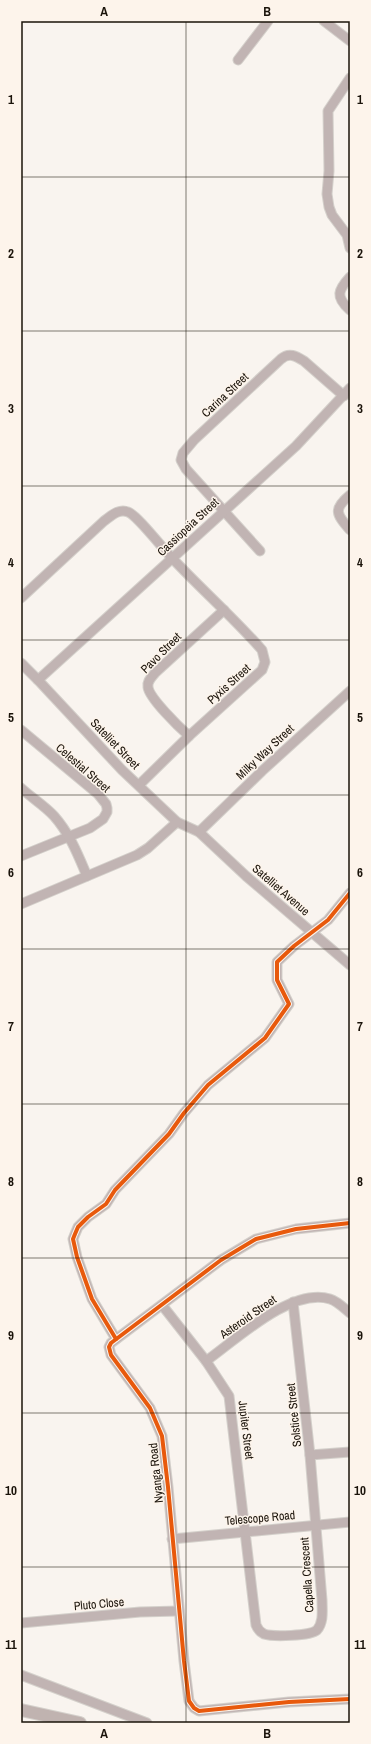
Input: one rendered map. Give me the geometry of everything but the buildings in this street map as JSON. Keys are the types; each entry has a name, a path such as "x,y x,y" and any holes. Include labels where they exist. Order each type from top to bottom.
{"main road":[{"path":"21,1710 80,1723"}],"street":[{"path":"238,60 268,21"},
{"path":"324,21 350,41"},
{"path":"350,78 328,111 329,171 327,194 332,215 347,235 350,248"},
{"path":"350,276 342,285 340,294 342,302 350,310"},
{"name":"Carina Street","path":"260,550 183,464 183,453 194,440 281,359 288,355 296,356 344,396"},
{"name":"Cassiopeia Street","path":"38,680 296,446 350,388"},
{"path":"350,495 340,504 338,515 350,530"},
{"path":"21,598 104,521 120,511 132,513 173,559"},
{"name":"Pyxis Street","path":"139,785 189,736 258,675 265,662 262,650 173,559"},
{"name":"Pavo Street","path":"189,736 153,697 148,688 148,681 224,610"},
{"name":"Satelliet Street","path":"21,663 117,765 177,822 199,832"},
{"name":"Milky Way Street","path":"199,832 262,771 350,690"},
{"name":"Celestial Street","path":"21,730 98,794 106,804 107,812 103,819 90,828 69,836"},
{"path":"22,792 53,815 69,836 87,876"},
{"path":"21,904 137,855 148,848 177,822"},
{"name":"Satelliet Avenue","path":"199,832 246,876 350,965"},
{"path":"21,856 69,836"},
{"path":"350,893 328,920 284,954 277,962 277,980 289,1004 265,1038 208,1085 184,1113 169,1134 115,1190 106,1204 88,1217 78,1227 73,1239 77,1257 92,1299 116,1340 221,1260 256,1239 296,1229 350,1223"},
{"name":"Asteroid Street","path":"206,1361 274,1311 293,1302 314,1297 324,1297 332,1299 350,1313"},
{"name":"Solstice Street","path":"293,1302 310,1455 315,1525"},
{"name":"Jupiter Street","path":"162,1305 206,1361 229,1396 246,1532"},
{"name":"Nyanga Road","path":"116,1340 110,1346 111,1355 150,1408 162,1436 189,1701 196,1710 203,1711 290,1702 350,1699"},
{"path":"310,1455 350,1452"},
{"name":"Telescope Road","path":"172,1539 350,1522"},
{"name":"Capella Crescent","path":"246,1532 257,1628 263,1634 269,1635 304,1634 315,1631 320,1625 322,1616 322,1600 315,1525"},
{"name":"Pluto Close","path":"21,1623 140,1612 179,1611"},
{"path":"21,1675 147,1723"}],"cycle path":[{"path":"116,1339 92,1299 77,1257 73,1239 78,1227 88,1217 106,1204 115,1190 169,1134 184,1113 208,1085 265,1038 289,1004 277,980 277,962 294,946 328,920 350,893"},
{"path":"350,1223 296,1229 256,1239 221,1260 111,1343 109,1347 111,1355 150,1408 162,1436 189,1701 194,1708 199,1711 289,1702 350,1699"}]}
